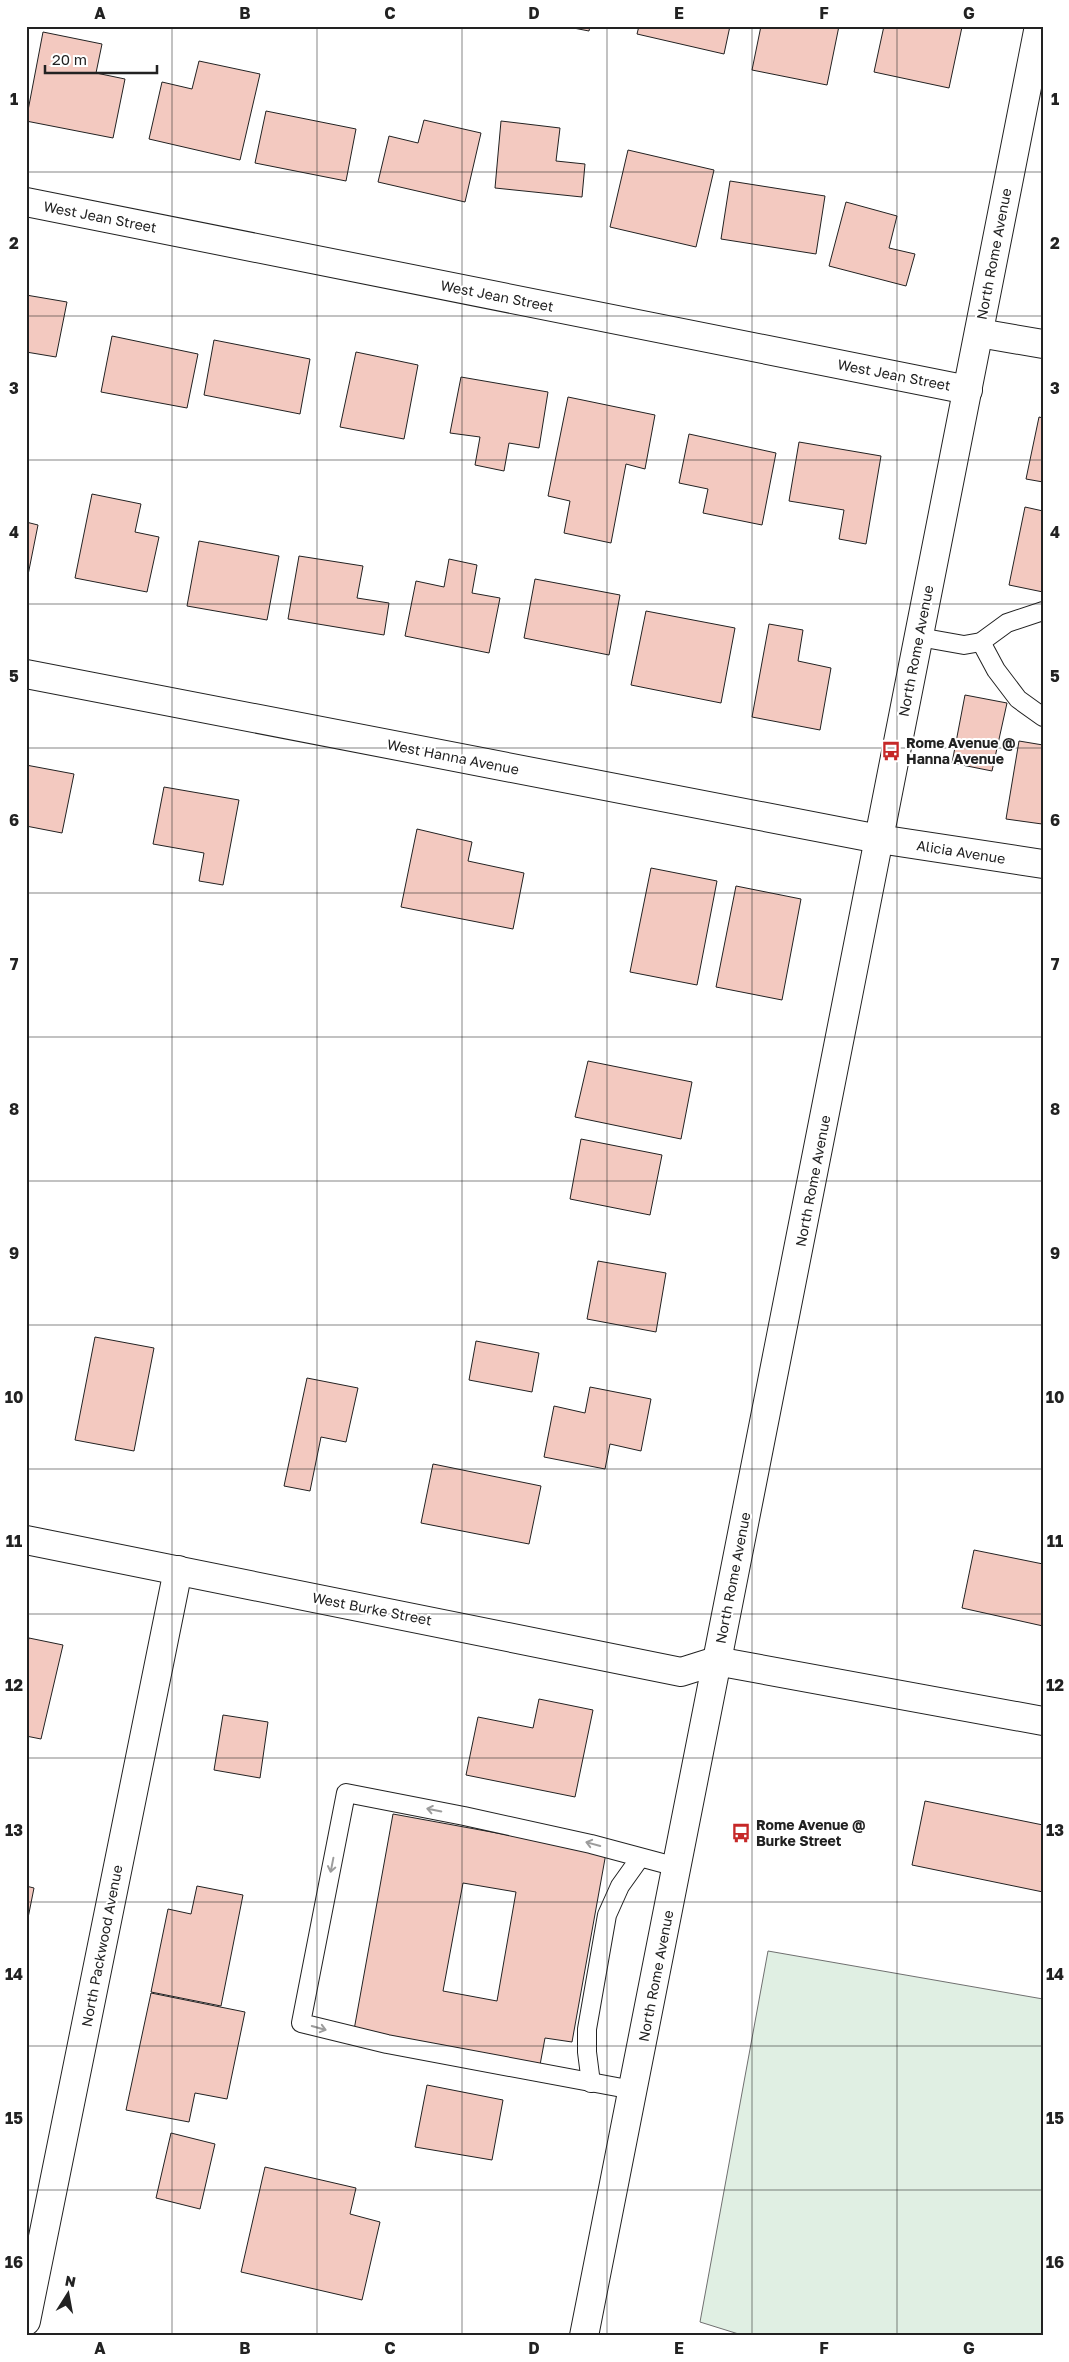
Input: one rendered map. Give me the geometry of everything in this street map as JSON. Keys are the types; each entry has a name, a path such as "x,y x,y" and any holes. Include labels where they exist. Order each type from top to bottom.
{"street":[{"name":"North Rome Avenue","path":"584,2336 678,1868 716,1661 793,1280 1039,26"},
{"name":"West Jean Street","path":"26,202 968,390"},
{"path":"979,333 1043,344"},
{"name":"West Hanna Avenue","path":"26,674 879,839"},
{"name":"Alicia Avenue","path":"879,839 1043,864"},
{"name":"West Burke Street","path":"26,1540 681,1672 716,1661"},
{"name":"North Packwood Avenue","path":"26,2322 178,1570"},
{"path":"716,1661 1043,1721"}],"lane":[{"path":"919,637 964,645 981,642 1007,623 1043,611"},
{"path":"981,642 996,670 1018,699 1043,717"},
{"path":"633,2090 387,2044 301,2023 346,1793 464,1816 591,1844 678,1868"},
{"path":"591,2083 587,2052 587,2029 606,1915 620,1886 640,1858"}],"green space":[{"path":"768,1951 1043,1999 1043,2336 745,2336 700,2322"}],"building":[{"path":"563,26 590,26 589,31"},
{"path":"639,26 730,26 724,54 637,34"},
{"path":"761,26 839,26 827,85 752,70"},
{"path":"884,26 962,27 949,88 874,72"},
{"path":"43,32 102,44 96,73 125,79 113,138 26,121"},
{"path":"199,61 260,74 240,160 149,139 162,82 192,89"},
{"path":"266,111 356,129 346,181 255,163"},
{"path":"424,120 481,133 465,202 378,182 389,136 418,143"},
{"path":"501,121 560,128 556,161 585,164 582,197 495,188"},
{"path":"628,150 714,170 696,247 610,227"},
{"path":"730,181 825,196 816,254 721,239"},
{"path":"846,202 897,216 889,248 915,254 906,286 829,266"},
{"path":"26,295 67,302 56,357 26,352"},
{"path":"112,336 198,354 187,408 101,392"},
{"path":"214,340 310,359 300,414 204,395"},
{"path":"356,352 418,365 404,439 340,427"},
{"path":"461,377 548,392 539,448 509,443 504,471 475,465 480,437 450,433"},
{"path":"568,397 655,415 645,469 626,464 611,543 564,533 570,501 548,496"},
{"path":"1039,417 1043,418 1043,482 1026,479"},
{"path":"689,434 776,453 762,525 703,513 708,489 679,483"},
{"path":"799,442 881,456 866,544 839,539 844,510 789,501"},
{"path":"92,494 141,504 135,532 159,537 147,592 75,578"},
{"path":"1025,507 1043,511 1043,592 1009,585"},
{"path":"26,522 38,525 28,575 26,575"},
{"path":"199,541 279,556 267,620 187,606"},
{"path":"299,556 363,566 357,598 389,603 384,635 288,619"},
{"path":"449,559 477,565 472,593 500,598 489,653 405,636 416,581 444,587"},
{"path":"535,579 620,595 609,655 524,638"},
{"path":"646,611 735,628 721,703 631,685"},
{"path":"769,624 803,630 798,661 831,668 820,730 752,717"},
{"path":"965,695 1007,703 992,771 952,763"},
{"path":"1019,741 1043,745 1042,824 1006,819"},
{"path":"26,765 74,774 62,833 26,826"},
{"path":"164,787 239,800 223,885 199,881 204,853 153,844"},
{"path":"417,829 472,842 468,861 524,873 513,929 401,907"},
{"path":"651,868 717,881 697,985 630,972"},
{"path":"736,886 801,899 782,1000 716,987"},
{"path":"588,1061 692,1082 681,1139 575,1117"},
{"path":"581,1139 662,1155 650,1215 570,1199"},
{"path":"598,1261 666,1273 656,1332 587,1319"},
{"path":"95,1337 154,1348 134,1451 75,1440"},
{"path":"476,1341 539,1353 532,1392 469,1380"},
{"path":"307,1378 358,1388 346,1442 321,1437 310,1491 284,1486"},
{"path":"590,1387 651,1399 641,1451 610,1444 605,1469 544,1457 554,1406 585,1413"},
{"path":"433,1464 541,1486 529,1544 421,1523"},
{"path":"974,1550 1043,1564 1043,1626 962,1608"},
{"path":"29,1638 63,1645 41,1739 26,1736 26,1649"},
{"path":"539,1699 593,1710 575,1797 466,1775 478,1717 533,1728"},
{"path":"223,1715 268,1722 260,1778 214,1770"},
{"path":"925,1801 1043,1825 1043,1892 912,1865"},
{"path":"393,1814 606,1853 572,2042 545,2038 540,2065 354,2030","holes":["463,1883 516,1892 497,2001 443,1991"]},
{"path":"26,1886 34,1888 26,1928"},
{"path":"197,1886 243,1895 221,2006 151,1992 168,1909 191,1914"},
{"path":"151,1993 245,2012 227,2099 195,2093 189,2122 126,2110"},
{"path":"427,2085 503,2100 492,2160 415,2147"},
{"path":"171,2133 215,2144 200,2209 156,2198"},
{"path":"265,2167 356,2188 350,2214 380,2222 362,2300 241,2272"}],"place":[{"name":"Rome Avenue @ Hanna Avenue","path":"891,751"},
{"name":"Rome Avenue @ Burke Street","path":"741,1833"}]}
